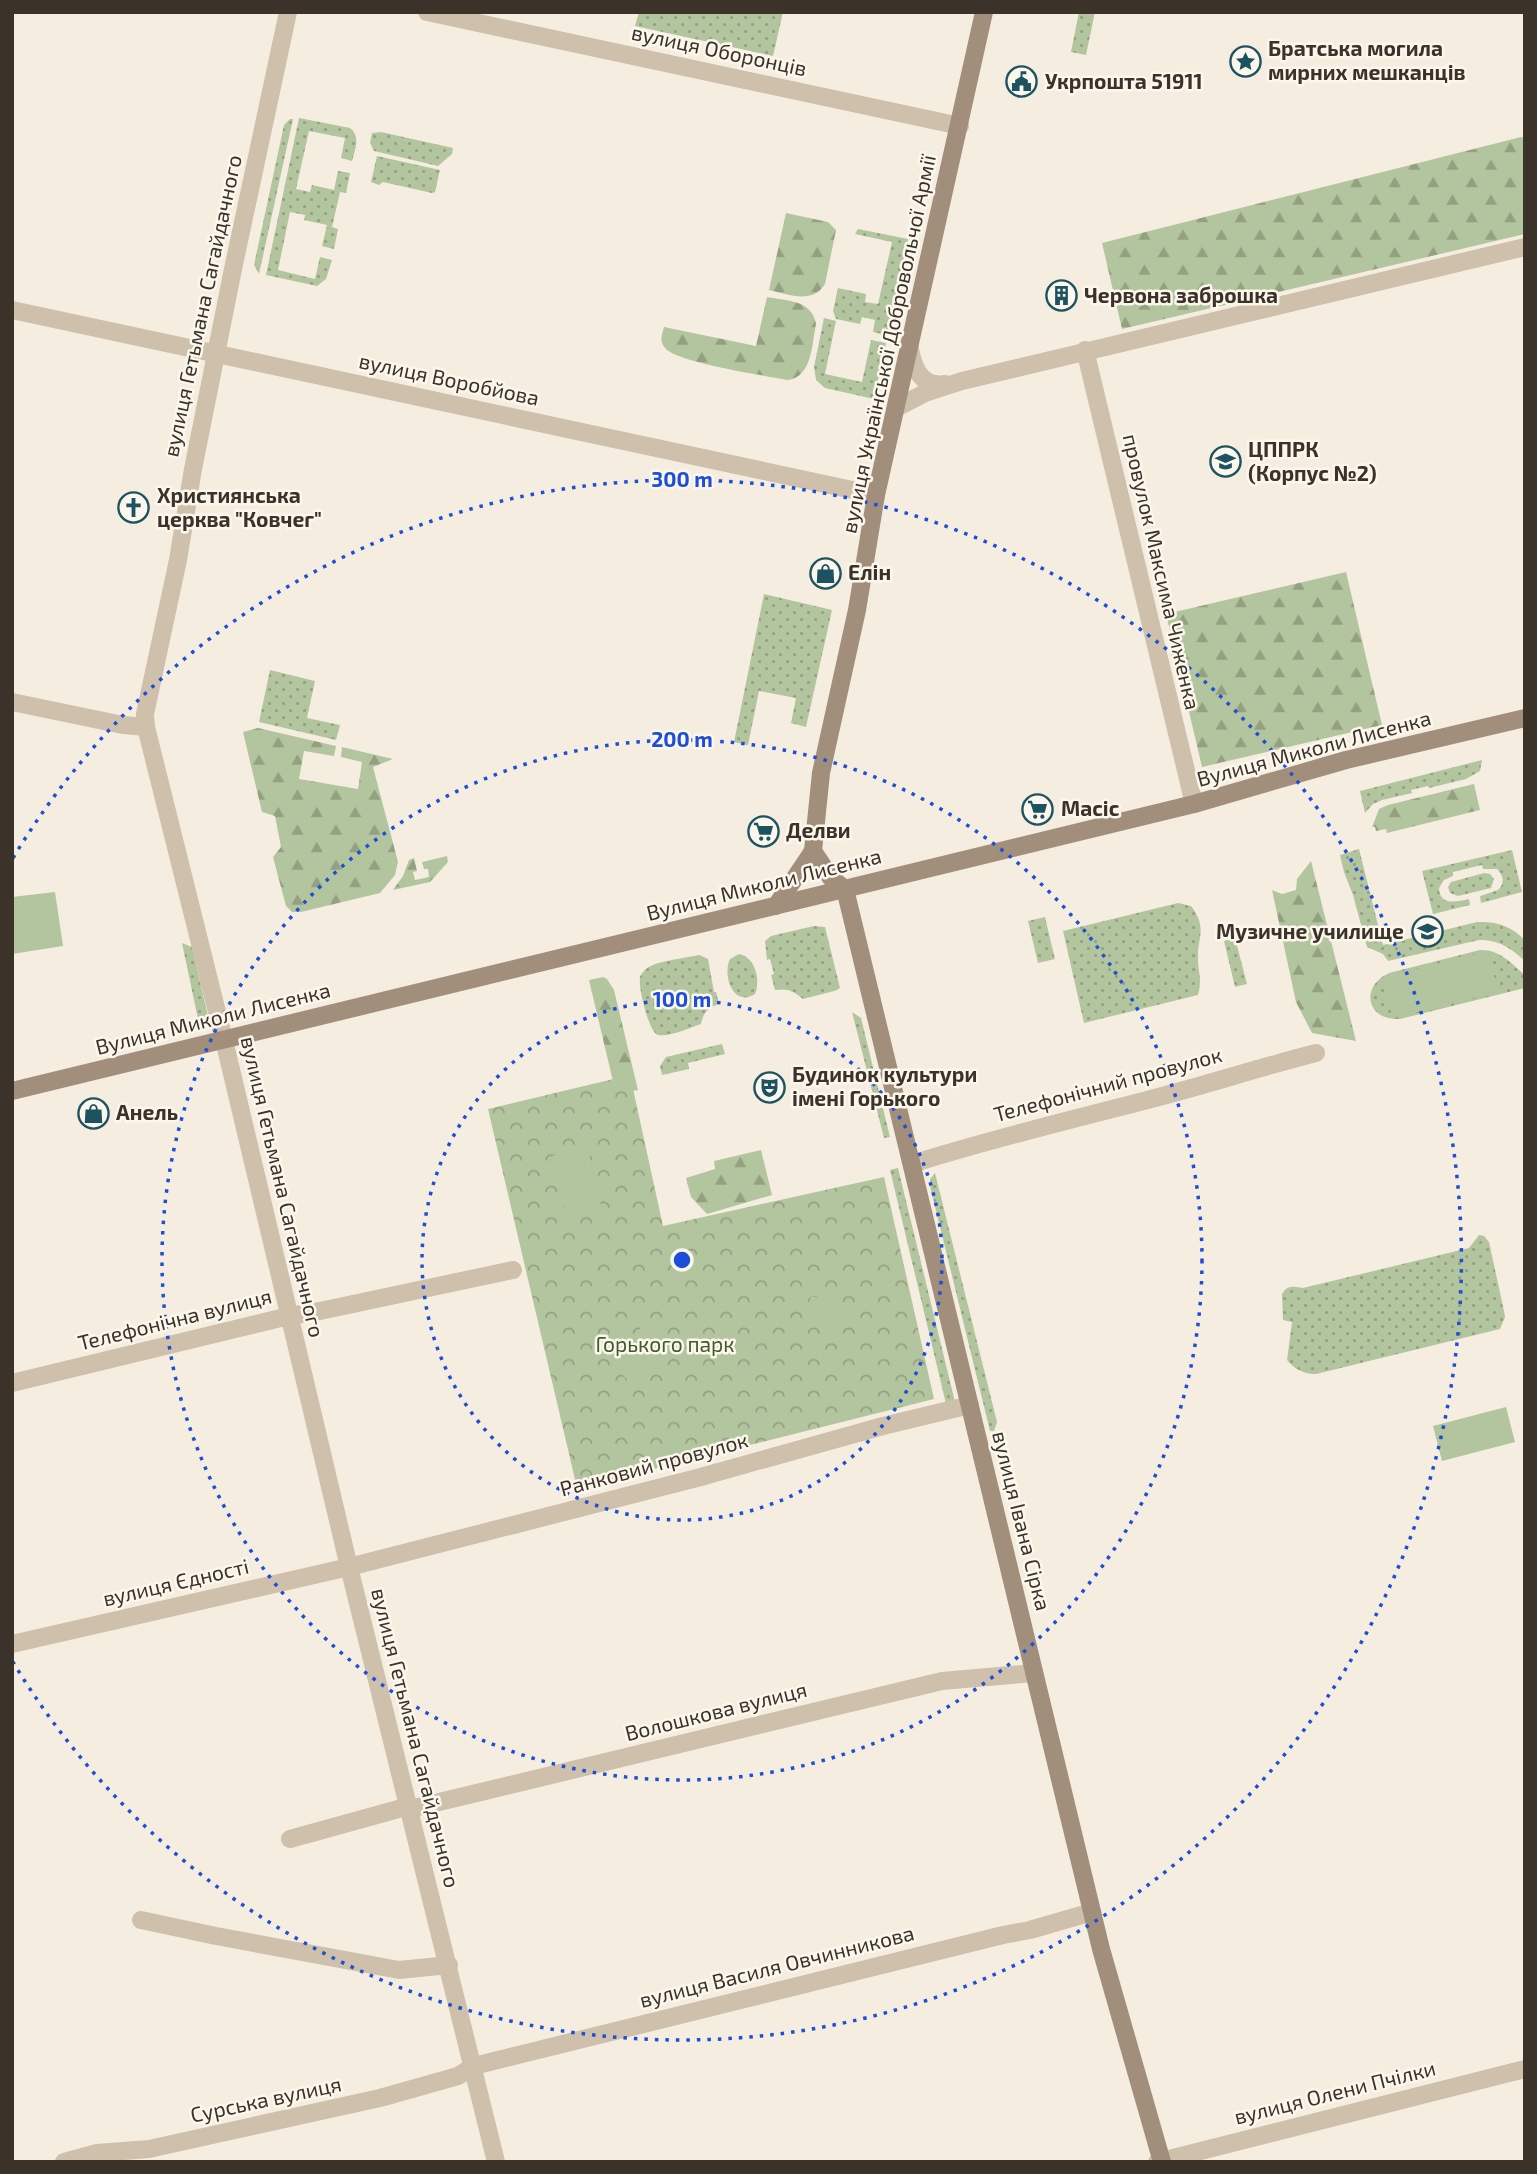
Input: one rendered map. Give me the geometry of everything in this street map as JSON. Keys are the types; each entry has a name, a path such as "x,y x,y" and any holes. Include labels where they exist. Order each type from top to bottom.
{"street":[{"name":"вулиця Гетьмана Сагайдачного","path":"288,12 193,469 178,560 148,697 146,727 496,2162"},
{"name":"вулиця Оборонців","path":"427,12 960,125"},
{"name":"вулиця Української Добровольчої Армії","path":"776,906 813,851 822,767 857,610 876,495 984,12"},
{"path":"896,408 925,393 962,381 1525,247"},
{"name":"вулиця Воробйова","path":"12,310 876,495"},
{"path":"909,343 915,370 924,381 939,385 962,381"},
{"name":"провулок Максима Чиженка","path":"1085,350 1194,804"},
{"path":"12,702 123,725 146,727"},
{"name":"Вулиця Миколи Лисенка","path":"12,1091 1194,804 1346,760 1525,718"},
{"path":"813,851 831,878 845,889"},
{"name":"вулиця Івана Сірка","path":"845,889 1101,1949 1160,2161"},
{"name":"Телефонічний провулок","path":"912,1164 996,1138 1316,1053"},
{"name":"Телефонічна вулиця","path":"12,1383 289,1315 320,1311 513,1270"},
{"name":"Ранковий провулок","path":"349,1567 970,1405"},
{"name":"вулиця Єдності","path":"12,1644 349,1567"},
{"name":"Волошкова вулиця","path":"290,1839 402,1808 410,1809 942,1681 1034,1673"},
{"name":"вулиця Василя Овчинникова","path":"474,2066 1030,1930 1092,1912"},
{"path":"141,1920 399,1970 449,1965"},
{"name":"Сурська вулиця","path":"64,2162 97,2153 149,2149 380,2098 458,2076 474,2066"},
{"name":"вулиця Олени Пчілки","path":"1160,2161 1525,2069"}],"green space":[{"path":"639,12 783,12 773,56 635,26"},
{"path":"1079,12 1095,12 1086,55 1071,52"},
{"path":"299,118 350,128 356,139 352,161 341,158 345,138 309,131 296,189 310,192 312,185 334,190 338,171 350,173 346,193 340,192 332,227 338,229 334,249 322,246 327,225 304,220 305,215 290,212 278,270 315,279 320,257 332,260 326,279 317,286 266,275"},
{"path":"293,119 259,274 254,265 284,125"},
{"path":"381,132 453,148 452,154 438,166 374,151 370,143 372,133"},
{"path":"1525,138 1525,234 1122,329 1102,243"},
{"path":"377,156 440,170 435,192 371,182"},
{"path":"786,213 828,222 836,230 825,284 820,290 807,296 769,290"},
{"path":"858,229 908,239 887,335 873,332 875,320 862,317 860,324 836,319 833,311 838,288 866,294 865,302 878,304 892,242 855,234"},
{"path":"767,297 798,303 810,310 814,316 816,324 810,358 796,378 788,380 703,363 672,353 662,343 664,327 756,346"},
{"path":"824,318 836,321 825,374 862,382 871,340 886,343 874,399 825,388 816,380 814,367"},
{"path":"1346,572 1382,725 1202,767 1166,614"},
{"path":"764,594 832,610 806,727 791,723 796,698 759,691 748,745 734,742"},
{"path":"270,670 315,681 307,718 340,725 336,740 259,722"},
{"path":"258,728 336,746 334,756 304,751 299,779 358,789 362,762 341,757 342,747 393,759 373,767 398,862 395,875 380,893 301,912 292,912 286,906 273,857 281,847 275,816 262,812 243,732"},
{"path":"1482,760 1480,771 1466,779 1411,790 1412,793 1373,804 1365,813 1360,791"},
{"path":"1474,784 1480,810 1387,833 1386,829 1376,831 1375,827 1372,827 1379,809 1388,805"},
{"path":"1359,849 1383,945 1477,922 1491,922 1509,928 1525,940 1525,961 1504,946 1486,940 1388,961 1383,954 1367,947 1340,855"},
{"path":"1512,850 1522,892 1481,903 1480,896 1498,890 1502,885 1502,877 1497,869 1483,869 1482,865 1453,872 1453,876 1444,880 1439,888 1442,898 1449,901 1469,899 1470,905 1433,914 1422,871"},
{"path":"447,856 448,862 430,882 393,890 403,876 409,860 414,858 417,871 413,872 415,880 429,877 428,869 424,869 422,862"},
{"path":"1311,861 1356,1041 1312,1033 1296,1002 1272,890 1282,894 1296,890 1297,879"},
{"path":"1484,873 1490,874 1494,879 1491,888 1458,896 1450,893 1448,887 1451,882"},
{"path":"55,892 63,946 12,954 12,897"},
{"path":"1178,903 1191,906 1199,920 1198,995 1084,1023 1063,931"},
{"path":"1045,917 1055,959 1038,963 1028,921"},
{"path":"814,926 825,927 840,988 803,999 790,991 775,990 771,975 774,974 770,959 767,960 765,941 771,936"},
{"path":"1235,938 1247,984 1235,987 1224,941"},
{"path":"182,943 192,947 208,1016 198,1019"},
{"path":"1480,950 1499,954 1510,962 1525,975 1525,988 1400,1019 1380,1015 1374,1009 1371,1002 1373,986 1389,973"},
{"path":"1488,951 1498,992 1393,1018 1383,977"},
{"path":"739,954 753,964 757,976 755,994 747,997 735,993 727,973 730,959"},
{"path":"699,955 708,959 719,1004 707,1011 701,1024 658,1035 651,1027 645,1009 641,976 650,966"},
{"path":"603,977 614,990 638,1090 616,1094 589,980"},
{"path":"852,1012 861,1018 890,1137 884,1138"},
{"path":"722,1044 725,1054 688,1063 689,1069 662,1075 660,1066 666,1057"},
{"name":"Горького парк","path":"630,1075 663,1226 884,1177 934,1399 577,1488 488,1109"},
{"path":"588,1148 602,1210 566,1218 552,1156"},
{"path":"761,1150 772,1195 707,1214 691,1197 686,1178 715,1169 714,1161"},
{"path":"898,1168 956,1406 947,1408 890,1170"},
{"path":"935,1173 997,1422 994,1431 990,1431 930,1186 930,1179"},
{"path":"1479,1235 1489,1242 1505,1317 1500,1329 1316,1374 1300,1371 1287,1360 1292,1322 1283,1320 1282,1294 1286,1289 1303,1288 1469,1248"},
{"path":"811,1296 847,1306 839,1332 804,1322"},
{"path":"642,1327 663,1353 628,1381 607,1356"},
{"path":"1506,1407 1515,1442 1442,1461 1433,1426"}],"place":[{"name":"Братська могила мирних мешканців","path":"1245,61"},
{"name":"Укрпошта 51911","path":"1022,82"},
{"name":"Червона заброшка","path":"1061,296"},
{"name":"ЦППРК (Корпус №2)","path":"1225,462"},
{"name":"Християнська церква \"Ковчег\"","path":"134,508"},
{"name":"Елін","path":"825,573"},
{"name":"Macic","path":"1038,809"},
{"name":"Делви","path":"763,831"},
{"name":"Музичне училище","path":"1427,932"},
{"name":"Будинок культури імені Горького","path":"769,1087"},
{"name":"Анель","path":"93,1113"}]}
